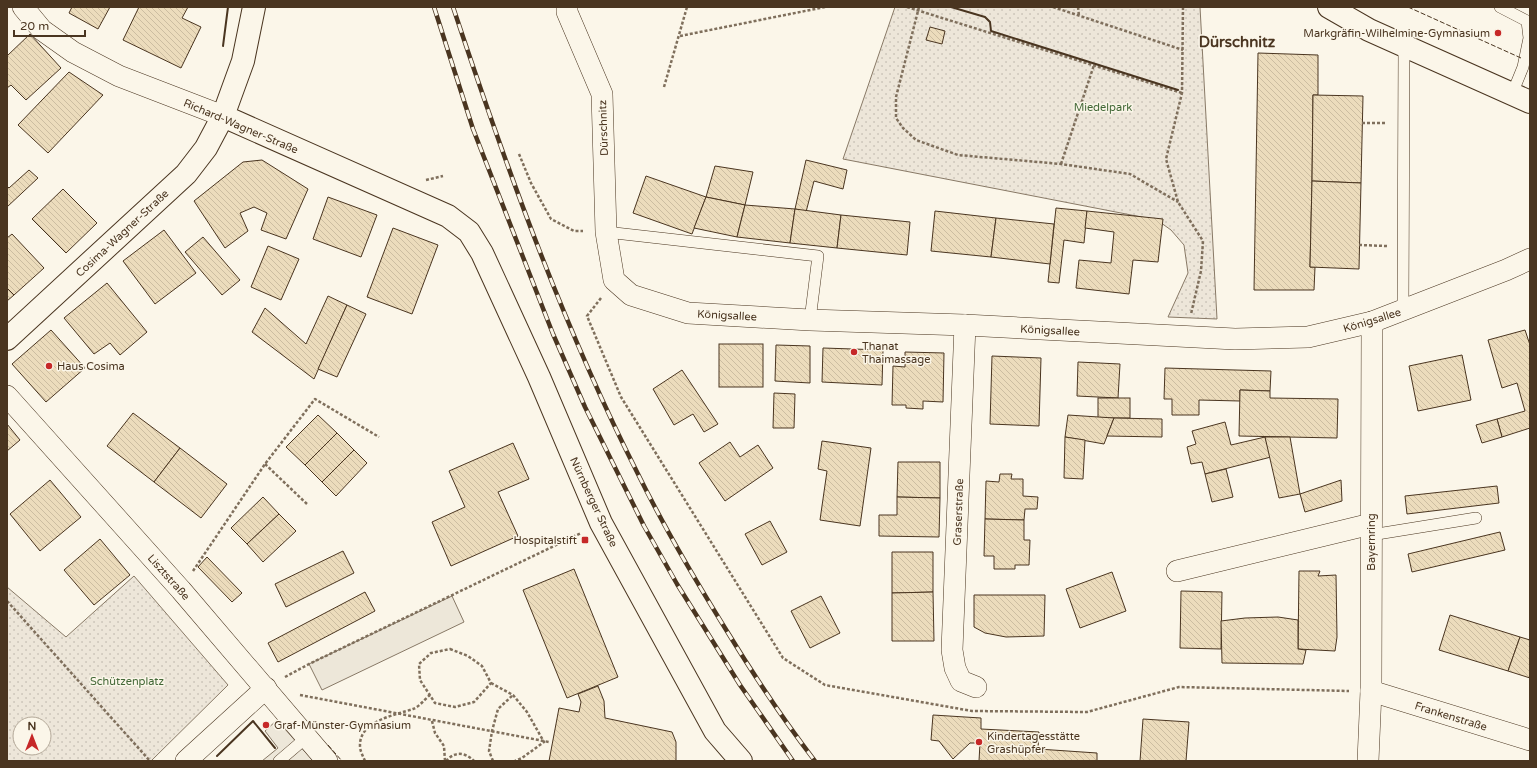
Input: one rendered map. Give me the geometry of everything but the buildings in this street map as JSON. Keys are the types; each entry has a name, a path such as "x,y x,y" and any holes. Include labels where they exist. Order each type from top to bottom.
{"main road":[{"name":"Cosima-Wagner-Straße","path":"7,339 186,174 206,148 223,116 243,61 254,7"},
{"path":"1330,7 1369,30 1521,98"},
{"name":"Richard-Wagner-Straße","path":"223,116 448,216 469,232"},
{"name":"Nürnberger Straße","path":"469,232 482,252 539,377 601,523 715,731 741,761"}],"street":[{"name":"Richard-Wagner-Straße","path":"23,7 42,30 73,52 119,76 223,116"},
{"name":"Dürschnitz","path":"567,7 567,12 602,94 606,232"},
{"path":"606,232 614,280"},
{"name":"Königsallee","path":"614,280 632,295 688,313 810,320 966,325 1236,340 1308,337 1372,322 1506,270 1530,259"},
{"name":"Bayernring","path":"1368,761 1371,691 1372,322"},
{"name":"Graserstraße","path":"966,325 952,650 955,668 961,681 976,687"},
{"name":"Lisztstraße","path":"7,396 181,590 328,761"},
{"path":"1177,571 1371,529"},
{"path":"186,761 266,688"},
{"name":"Frankenstraße","path":"1371,691 1530,740"}],"lane":[{"path":"1500,7 1527,21 1529,38 1523,67 1521,98"},
{"path":"1403,310 1404,46"},
{"path":"606,232 818,256 810,320"},
{"path":"1371,529 1476,518"},
{"path":"279,761 307,737"}],"path":[{"path":"664,87 688,7"},
{"path":"680,36 824,7"},
{"path":"907,7 919,9 1182,93"},
{"path":"1053,7 1184,50"},
{"path":"1078,7 1079,16"},
{"path":"1184,7 1182,93 1166,158 1178,202 1203,241 1201,271 1186,338"},
{"path":"919,9 896,97 896,118 903,128 916,140 958,155 1061,164 1130,174 1178,202"},
{"path":"1061,164 1094,65"},
{"path":"1362,123 1404,123"},
{"path":"519,154 531,183 551,219 574,231 606,232"},
{"path":"1359,245 1403,246"},
{"path":"614,280 587,316 621,397 784,658 824,685 972,711 1087,712 1179,687 1371,691"},
{"path":"181,590 265,464 315,400 379,437"},
{"path":"265,464 308,505"},
{"path":"266,688 309,664 601,523"},
{"path":"7,601 150,761"},
{"path":"491,683 474,702 455,707 435,703 420,680 419,664 431,653 450,649 468,656 482,666 491,683 513,695 528,712 544,742"},
{"path":"266,688 432,721 492,730 549,742"},
{"path":"365,761 360,746 362,735 367,727 397,713 414,708 430,695"},
{"path":"494,761 490,751 492,730 498,709 513,695"},
{"path":"432,721 435,732 444,746 446,761"},
{"path":"515,761 522,758 544,742"},
{"path":"446,761 450,756 460,754 466,754 474,761"}],"green space":[{"name":"Miedelpark","path":"895,7 1200,7 1217,319 1168,317 1188,273 1184,245 1171,230 1157,220 843,159"},
{"name":"Schützenplatz","path":"134,576 228,685 151,761 7,761 7,587 66,637"}],"shaded area":[{"path":"452,596 464,622 322,690 309,664"},
{"path":"277,720 313,761 262,761 278,748 265,731"}],"railway":[{"path":"434,7 473,129 553,334 585,407 644,526 677,584 740,685 793,761"},
{"path":"453,7 537,244 584,360 610,417 658,513 702,590 757,679 815,761"}],"fence":[{"path":"1408,7 1521,58"},
{"path":"328,745 342,761"}],"wall":[{"path":"223,46 228,7"},
{"path":"951,7 985,17 990,22 991,31 1178,90"},
{"path":"217,756 253,721 275,748"}],"place":[{"name":"Markgräfin-Wilhelmine-Gymnasium","path":"1498,33"},
{"name":"Thanat Thaimassage","path":"854,352"},
{"name":"Haus Cosima","path":"49,366"},
{"name":"Hospitalstift","path":"585,540"},
{"name":"Graf-Münster-Gymnasium","path":"266,725"},
{"name":"Kindertagesstätte Grashüpfer","path":"979,742"}],"district":[{"name":"Dürschnitz","path":"1237,42"}]}
